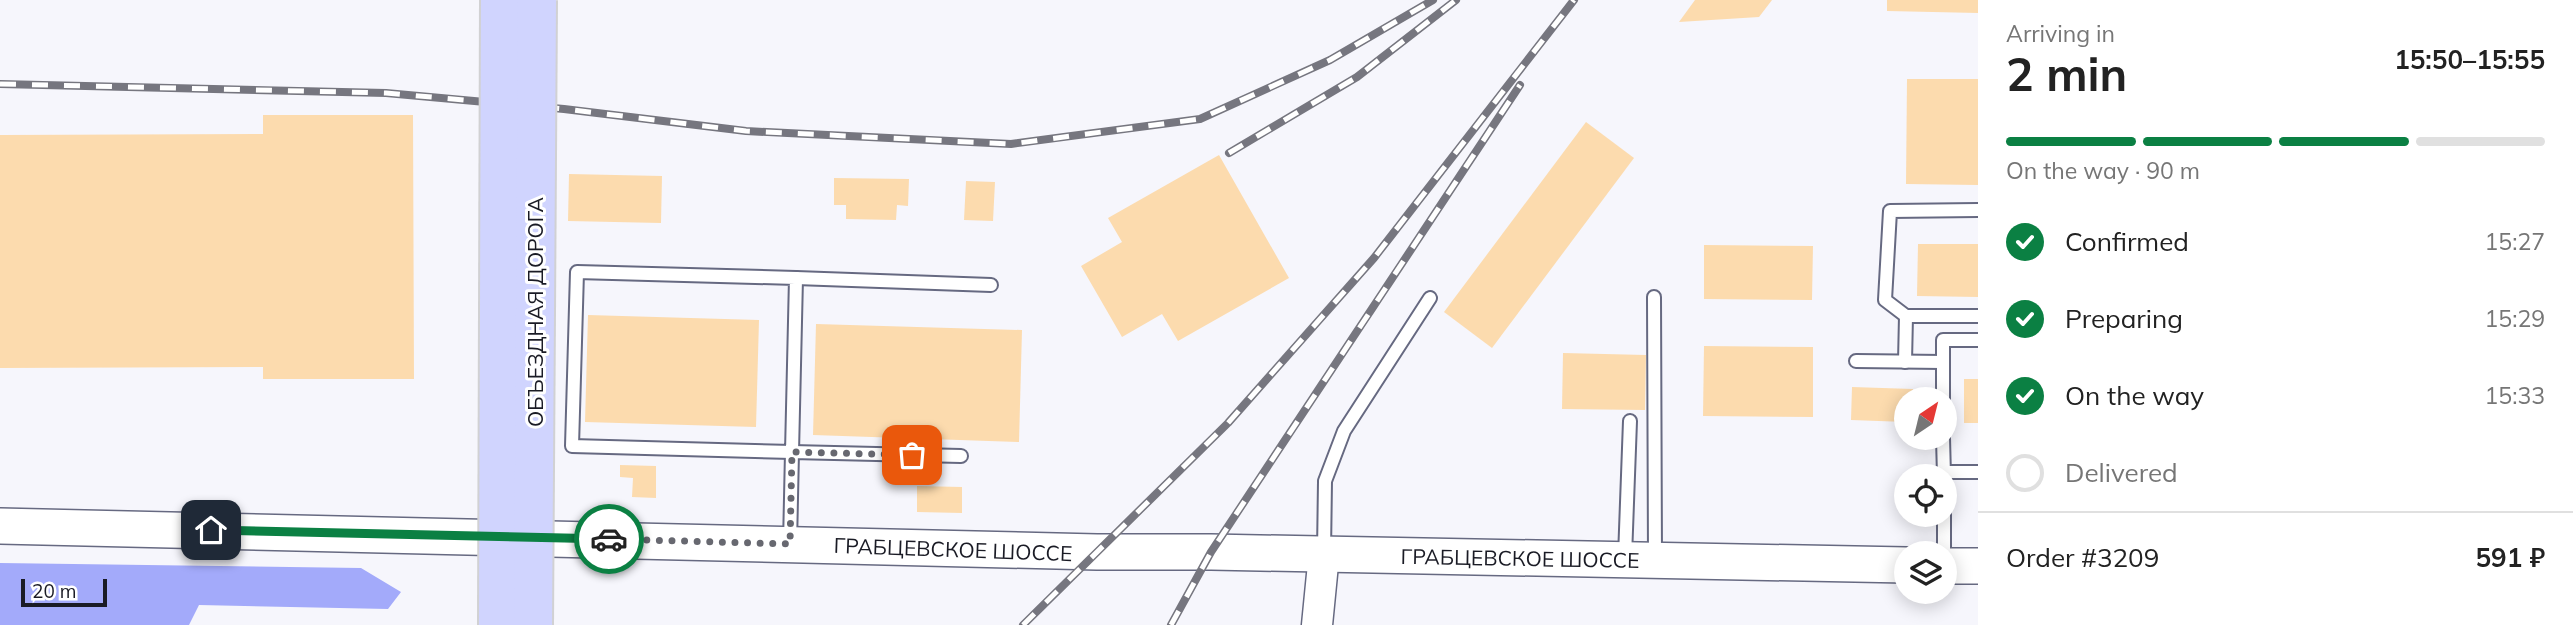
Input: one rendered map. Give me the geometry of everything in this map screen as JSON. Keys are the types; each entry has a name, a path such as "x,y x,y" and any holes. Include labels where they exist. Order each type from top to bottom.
{"highway":[{"name":"ОБЪЕЗДНАЯ ДОРОГА","path":"498,625 500,0"},
{"name":"ОБЪЕЗДНАЯ ДОРОГА","path":"533,625 537,0"}],"main road":[{"name":"ГРАБЦЕВСКОЕ ШОССЕ","path":"0,526 1097,552 1894,565"},
{"path":"1957,566 1978,566"}],"street":[{"path":"1317,625 1324,554"}],"lane":[{"path":"1978,210 1890,211 1885,300 1906,316 1978,316"},
{"path":"961,456 572,446 577,272 991,285"},
{"path":"790,544 796,278"},
{"path":"1640,561 1654,297"},
{"path":"1324,554 1325,481 1344,431 1430,298"},
{"path":"1905,362 1906,316"},
{"path":"1943,387 1943,340 1978,340"},
{"path":"1856,361 1943,362"},
{"path":"1630,421 1640,561"},
{"path":"1957,473 1978,472"}],"shaded area":[{"path":"0,563 361,568 401,592 388,609 199,605 189,625 0,625"}],"building":[{"path":"1695,0 1772,0 1759,17 1679,22"},
{"path":"1887,0 1978,0 1978,13 1887,11"},
{"path":"1907,79 1978,79 1978,185 1906,184"},
{"path":"263,115 413,115 414,379 263,379 263,367 0,368 0,135 263,134"},
{"path":"1586,122 1634,158 1492,348 1444,312"},
{"path":"1219,155 1289,278 1178,341 1162,314 1122,337 1081,266 1122,242 1108,218"},
{"path":"569,174 662,176 661,223 568,221"},
{"path":"834,178 909,179 908,206 897,205 896,220 846,219 846,205 834,205"},
{"path":"966,181 995,182 993,221 964,220"},
{"path":"1918,244 1978,244 1978,297 1917,296"},
{"path":"1704,245 1813,246 1812,300 1704,299"},
{"path":"588,315 759,320 756,427 585,422"},
{"path":"816,324 1022,330 1019,442 813,435"},
{"path":"1704,346 1813,347 1813,417 1703,416"},
{"path":"1563,353 1646,355 1645,410 1562,409"},
{"path":"1964,379 1978,379 1978,423 1964,423"},
{"path":"1852,387 1894,388 1894,422 1851,420"},
{"path":"620,465 656,466 656,498 632,497 633,478 620,477"},
{"path":"917,486 962,487 962,513 917,512"}],"railway":[{"path":"0,84 386,93 564,109 746,131 1011,144 1200,119 1330,60 1433,0"},
{"path":"1229,153 1357,77 1456,0"},
{"path":"1023,625 1228,423 1374,258 1574,0"},
{"path":"1171,625 1211,552 1520,85"}],"way so far":[{"path":"609,539 790,544 792,452 912,455"}],"route":[{"path":"211,530 609,539"}]}
